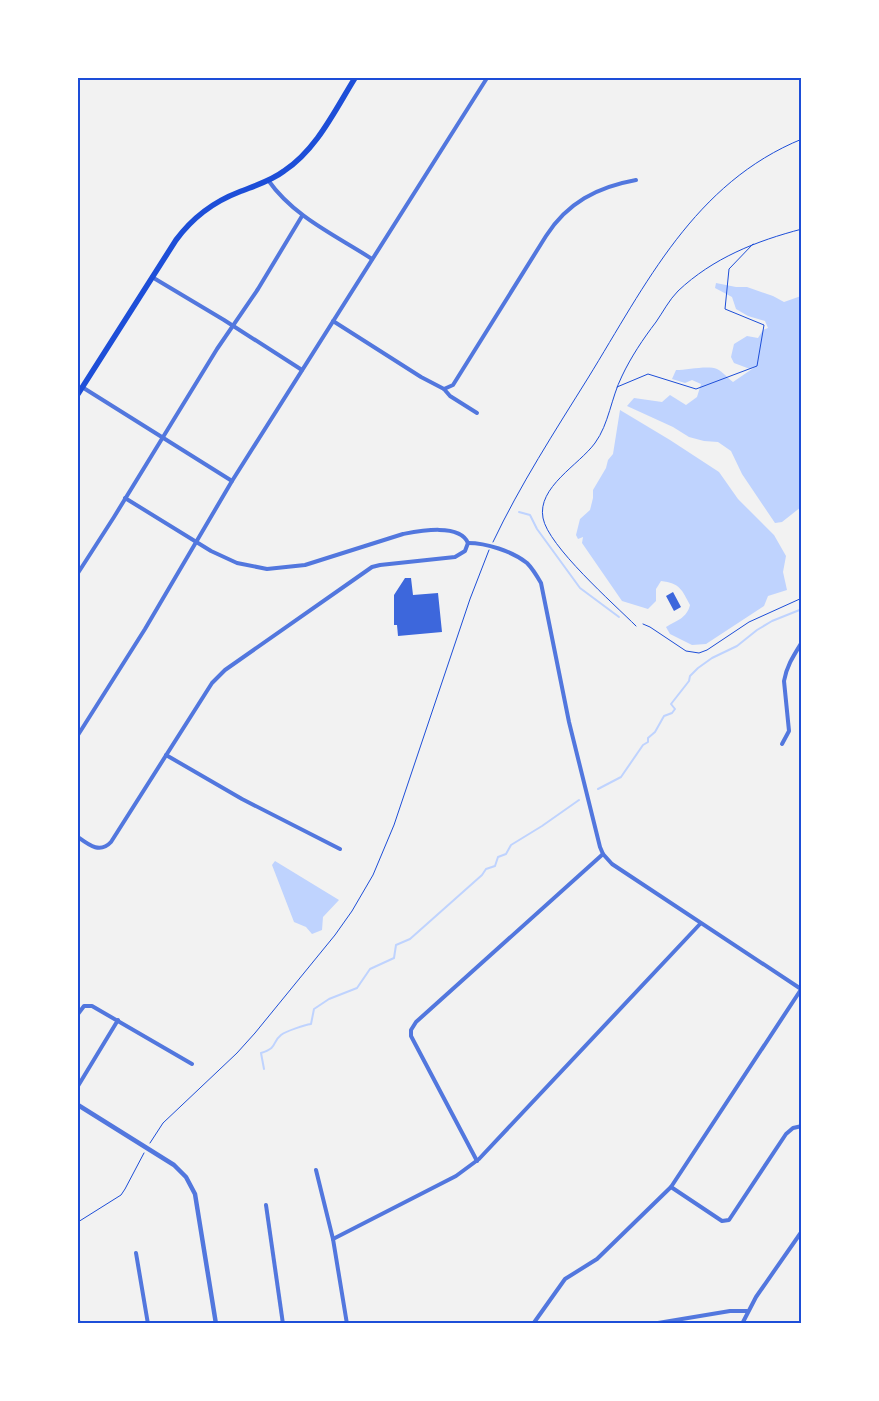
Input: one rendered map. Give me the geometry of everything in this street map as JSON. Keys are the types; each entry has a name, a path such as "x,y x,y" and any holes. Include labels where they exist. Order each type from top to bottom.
{"main road":[{"path":"78,394 176,240 194,218 214,203 284,172 305,154 355,78"}],"street":[{"path":"78,735 145,629 232,481 487,78"},
{"path":"268,180 285,202 302,216 372,258"},
{"path":"444,389 453,385 546,236 560,217 570,207 588,195 621,183 636,180"},
{"path":"78,572 162,437 258,290 302,216"},
{"path":"152,277 302,370"},
{"path":"333,321 421,377 444,389 477,413"},
{"path":"82,386 232,481"},
{"path":"125,498 211,551 238,563 267,569 305,565 403,534 416,532 444,530 464,537 468,544"},
{"path":"468,544 481,544 522,560 532,569 540,582 569,722 603,854 612,864 700,924 801,988 671,1187 597,1258 565,1279 533,1324"},
{"path":"78,837 94,848 101,848 112,842 218,676 366,571 380,565 455,557 465,551 468,544"},
{"path":"782,744 789,731 785,673 792,657 802,642"},
{"path":"166,755 242,800 340,849"},
{"path":"477,1161 411,1036 411,1030 416,1022 603,854"},
{"path":"333,1239 456,1176 477,1161 700,924"},
{"path":"78,1014 81,1008 88,1005 118,1020 192,1064"},
{"path":"78,1086 118,1020"},
{"path":"78,1106 167,1160 181,1172 195,1194 216,1324"},
{"path":"671,1187 711,1215 726,1221 729,1220 789,1130 801,1126"},
{"path":"316,1170 333,1239 347,1324"},
{"path":"266,1206 283,1324"},
{"path":"742,1324 748,1312 802,1232"},
{"path":"136,1254 148,1324"},
{"path":"652,1324 730,1311 748,1312"}],"path":[{"path":"78,1222 121,1196 163,1123 237,1053 270,1016 335,935 365,890 382,856 470,599 491,547 536,463 657,266 683,229 732,180 766,157 802,139"},
{"path":"636,626 572,563 559,547 543,519 543,507 553,486 595,444 603,431 617,387 634,354 677,292 713,263 728,254 754,243 802,229"},
{"path":"617,387 648,374 696,390 757,366 764,325 725,309 729,269 754,243"},
{"path":"643,624 686,651 699,653 707,650 749,622 802,598"}],"water":[{"path":"716,283 747,287 784,302 801,296 801,507 782,522 775,523 742,474 731,451 718,442 689,437 673,427 627,406 634,398 662,402 670,395 686,405 697,397 701,384 692,380 685,383 672,379 676,370 713,368 733,382 755,367 750,369 734,363 731,357 734,344 747,336 758,338 763,330 768,328 765,321 748,316 736,309 732,297 715,288"},
{"path":"620,410 719,472 738,499 774,535 786,556 783,572 787,590 768,596 764,606 706,644 692,645 670,634 666,627 681,619 689,609 690,605 680,588 672,583 661,581 656,589 656,601 648,609 622,601 582,543 583,537 578,539 576,535 580,519 590,510 593,490 613,454"},
{"path":"275,861 339,900 323,917 322,930 312,934 306,927 294,922 272,865"}],"building":[{"path":"405,578 411,578 413,595 438,593 442,632 398,636 397,625 394,625 394,595"},
{"path":"673,592 681,607 674,611 666,596"}],"waterway":[{"path":"519,512 530,515 537,529 580,588 619,617"},
{"path":"598,789 621,777 643,745 648,742 648,738 655,732 664,716 672,713 675,709 671,704 689,681 690,676 698,668 712,658 737,646 772,621 802,609"},
{"path":"264,1069 261,1053 273,1047 281,1035 311,1024 314,1009 329,999 357,988 370,969 394,958 396,945 410,939 482,875 486,869 495,866 498,857 506,854 511,845 579,800"}]}
